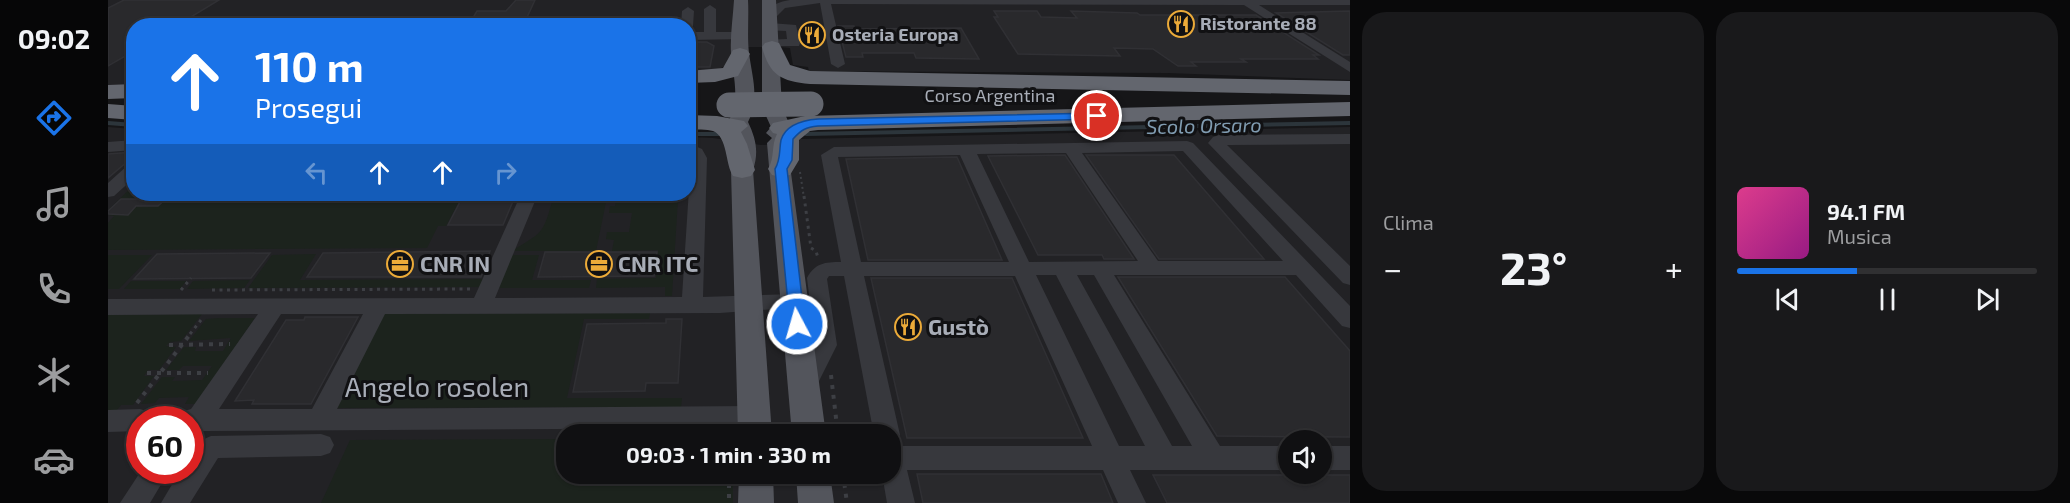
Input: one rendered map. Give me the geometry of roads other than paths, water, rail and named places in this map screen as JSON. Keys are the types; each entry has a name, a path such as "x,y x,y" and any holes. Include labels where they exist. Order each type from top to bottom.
{"highway":[{"path":"770,34 776,61 783,70 816,78 1350,88"},
{"path":"696,77 715,76 731,72 740,45"},
{"path":"108,94 126,92"},
{"path":"108,94 126,95"},
{"name":"Corso Argentina","path":"809,108 1052,97 1350,94"},
{"path":"696,99 734,115"},
{"name":"Corso Argentina","path":"809,108 1350,102"},
{"path":"108,104 126,104"},
{"path":"696,107 734,115"},
{"path":"777,123 809,108"},
{"path":"791,170 786,160 787,138 809,108"},
{"path":"696,121 809,108 1350,109"},
{"path":"108,111 126,112"}],"main road":[{"path":"741,0 740,45 743,63 734,115 746,140 746,159 742,170 754,424"},
{"path":"769,0 766,14 770,34 777,123 791,170 795,302 808,424"},
{"path":"734,115 762,137 777,123"},
{"path":"756,484 756,503"},
{"path":"814,484 816,503"}],"street":[{"path":"770,34 774,10 781,5 809,0 962,4 1345,1"},
{"path":"825,1 838,64"},
{"path":"1255,2 1347,65"},
{"path":"710,9 710,36"},
{"path":"688,11 688,18"},
{"path":"696,36 710,36 740,45"},
{"path":"108,137 126,138"},
{"path":"1350,139 1218,140 1216,143 1350,278"},
{"path":"108,147 126,146"},
{"path":"885,424 829,155 843,150 1187,146 1350,320"},
{"path":"1070,147 1154,268"},
{"path":"966,149 1132,503"},
{"path":"692,305 699,159 696,152"},
{"path":"108,192 126,176"},
{"path":"482,305 526,201"},
{"path":"655,305 679,288 685,201"},
{"path":"804,387 826,345 817,278 822,271 828,269 1302,268"},
{"path":"1064,269 1165,458"},
{"path":"1100,269 1213,458"},
{"path":"108,307 692,305 795,302"},
{"path":"204,406 275,306"},
{"path":"320,419 378,306"},
{"path":"108,421 126,416"},
{"name":"Angelo rosolen","path":"204,422 685,417 739,424"},
{"path":"175,503 211,447 321,446"},
{"path":"901,449 1111,458 1278,458"},
{"path":"1332,458 1350,458"},
{"path":"134,503 147,484"},
{"path":"897,484 901,503"}],"waterway":[{"name":"Scolo Orsaro","path":"108,123 126,124"},
{"name":"Scolo Orsaro","path":"806,134 1350,123"},
{"name":"Scolo Orsaro","path":"696,134 719,134"}],"place":[{"name":"Ristorante 88","path":"1181,24"},
{"name":"Osteria Europa","path":"812,35"},
{"name":"CNR IN","path":"400,264"},
{"name":"CNR ITC","path":"599,264"},
{"name":"Gustò","path":"908,327"}]}
